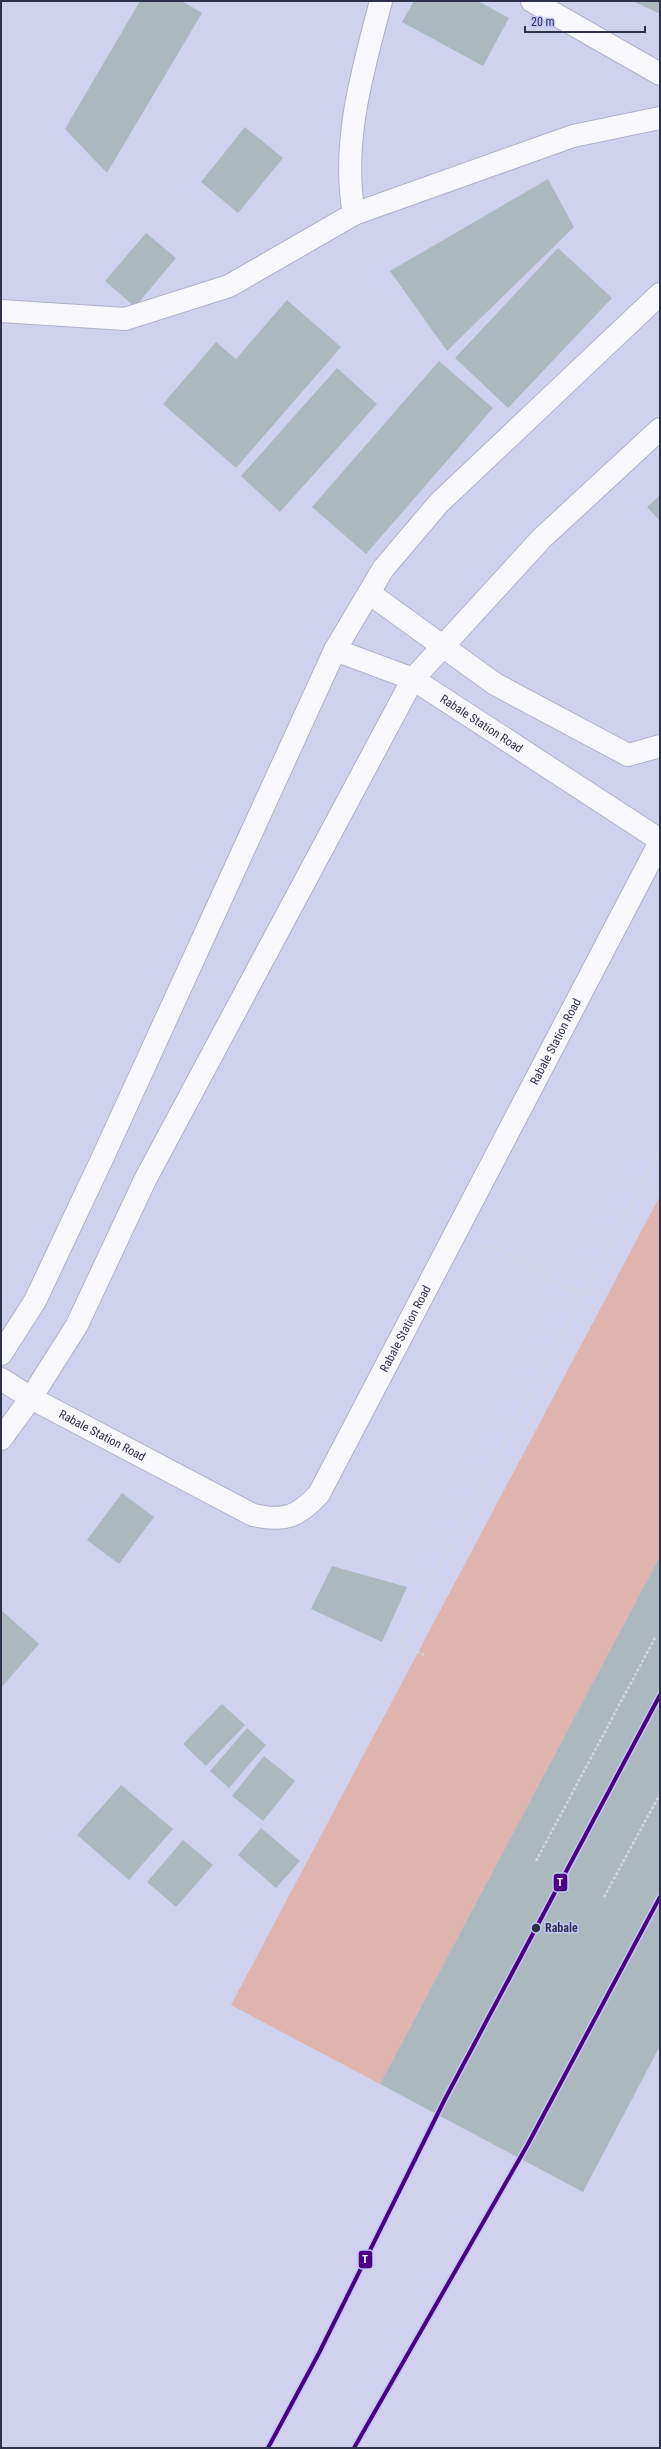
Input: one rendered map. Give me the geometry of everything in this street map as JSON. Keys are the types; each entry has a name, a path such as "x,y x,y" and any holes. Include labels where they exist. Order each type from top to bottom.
{"street":[{"path":"354,214 350,190 356,98 381,1"},
{"path":"532,1 660,74"},
{"path":"1,311 124,319 229,286 354,214 573,136 660,118"},
{"path":"1,1354 35,1301 102,1159 335,650 368,593 383,569 439,503 660,294"},
{"path":"1,1439 31,1398 76,1325 145,1180 413,679 445,646 542,538 660,429"},
{"path":"368,593 445,646 495,684 628,755 660,746"},
{"name":"Rabale Station Road","path":"1,1379 31,1398 253,1515 272,1519 289,1517 306,1508 319,1494 660,841 413,679 335,650"}],"path":[{"path":"424,1655 399,1642 660,1150"},
{"path":"458,1229 583,1295"},
{"path":"536,1861 656,1636"},
{"path":"604,1897 660,1794"}],"shaded area":[{"path":"660,1196 660,1556 380,2084 231,2005"}],"building":[{"path":"140,1 182,1 202,13 107,173 65,129"},
{"path":"414,1 478,1 509,18 483,66 402,22"},
{"path":"633,1 660,1 660,14"},
{"path":"245,127 283,158 238,213 201,182"},
{"path":"548,179 574,227 447,351 390,271"},
{"path":"146,233 176,258 135,307 105,281"},
{"path":"558,248 612,298 508,408 455,358"},
{"path":"287,300 341,347 236,468 163,404 216,342 236,359"},
{"path":"439,361 493,408 366,554 312,507"},
{"path":"337,368 377,404 280,512 241,476"},
{"path":"660,495 660,521 647,507"},
{"path":"122,1493 154,1517 119,1564 87,1540"},
{"name":"Rabale","path":"660,1556 660,2046 583,2192 380,2084"},
{"path":"332,1566 407,1587 382,1642 311,1609"},
{"path":"1,1610 39,1644 1,1688"},
{"path":"222,1704 245,1725 206,1766 183,1744"},
{"path":"247,1728 266,1745 229,1788 210,1771"},
{"path":"264,1756 295,1781 263,1821 232,1796"},
{"path":"121,1785 173,1829 129,1880 77,1835"},
{"path":"261,1828 300,1861 276,1888 238,1855"},
{"path":"183,1840 213,1865 176,1907 147,1882"}],"transit line":[{"name":"T","path":"268,2448 319,2353 445,2099 660,1695"},
{"name":"T","path":"354,2448 528,2144 660,1897"}],"place":[{"name":"Rabale","path":"536,1928"}]}
